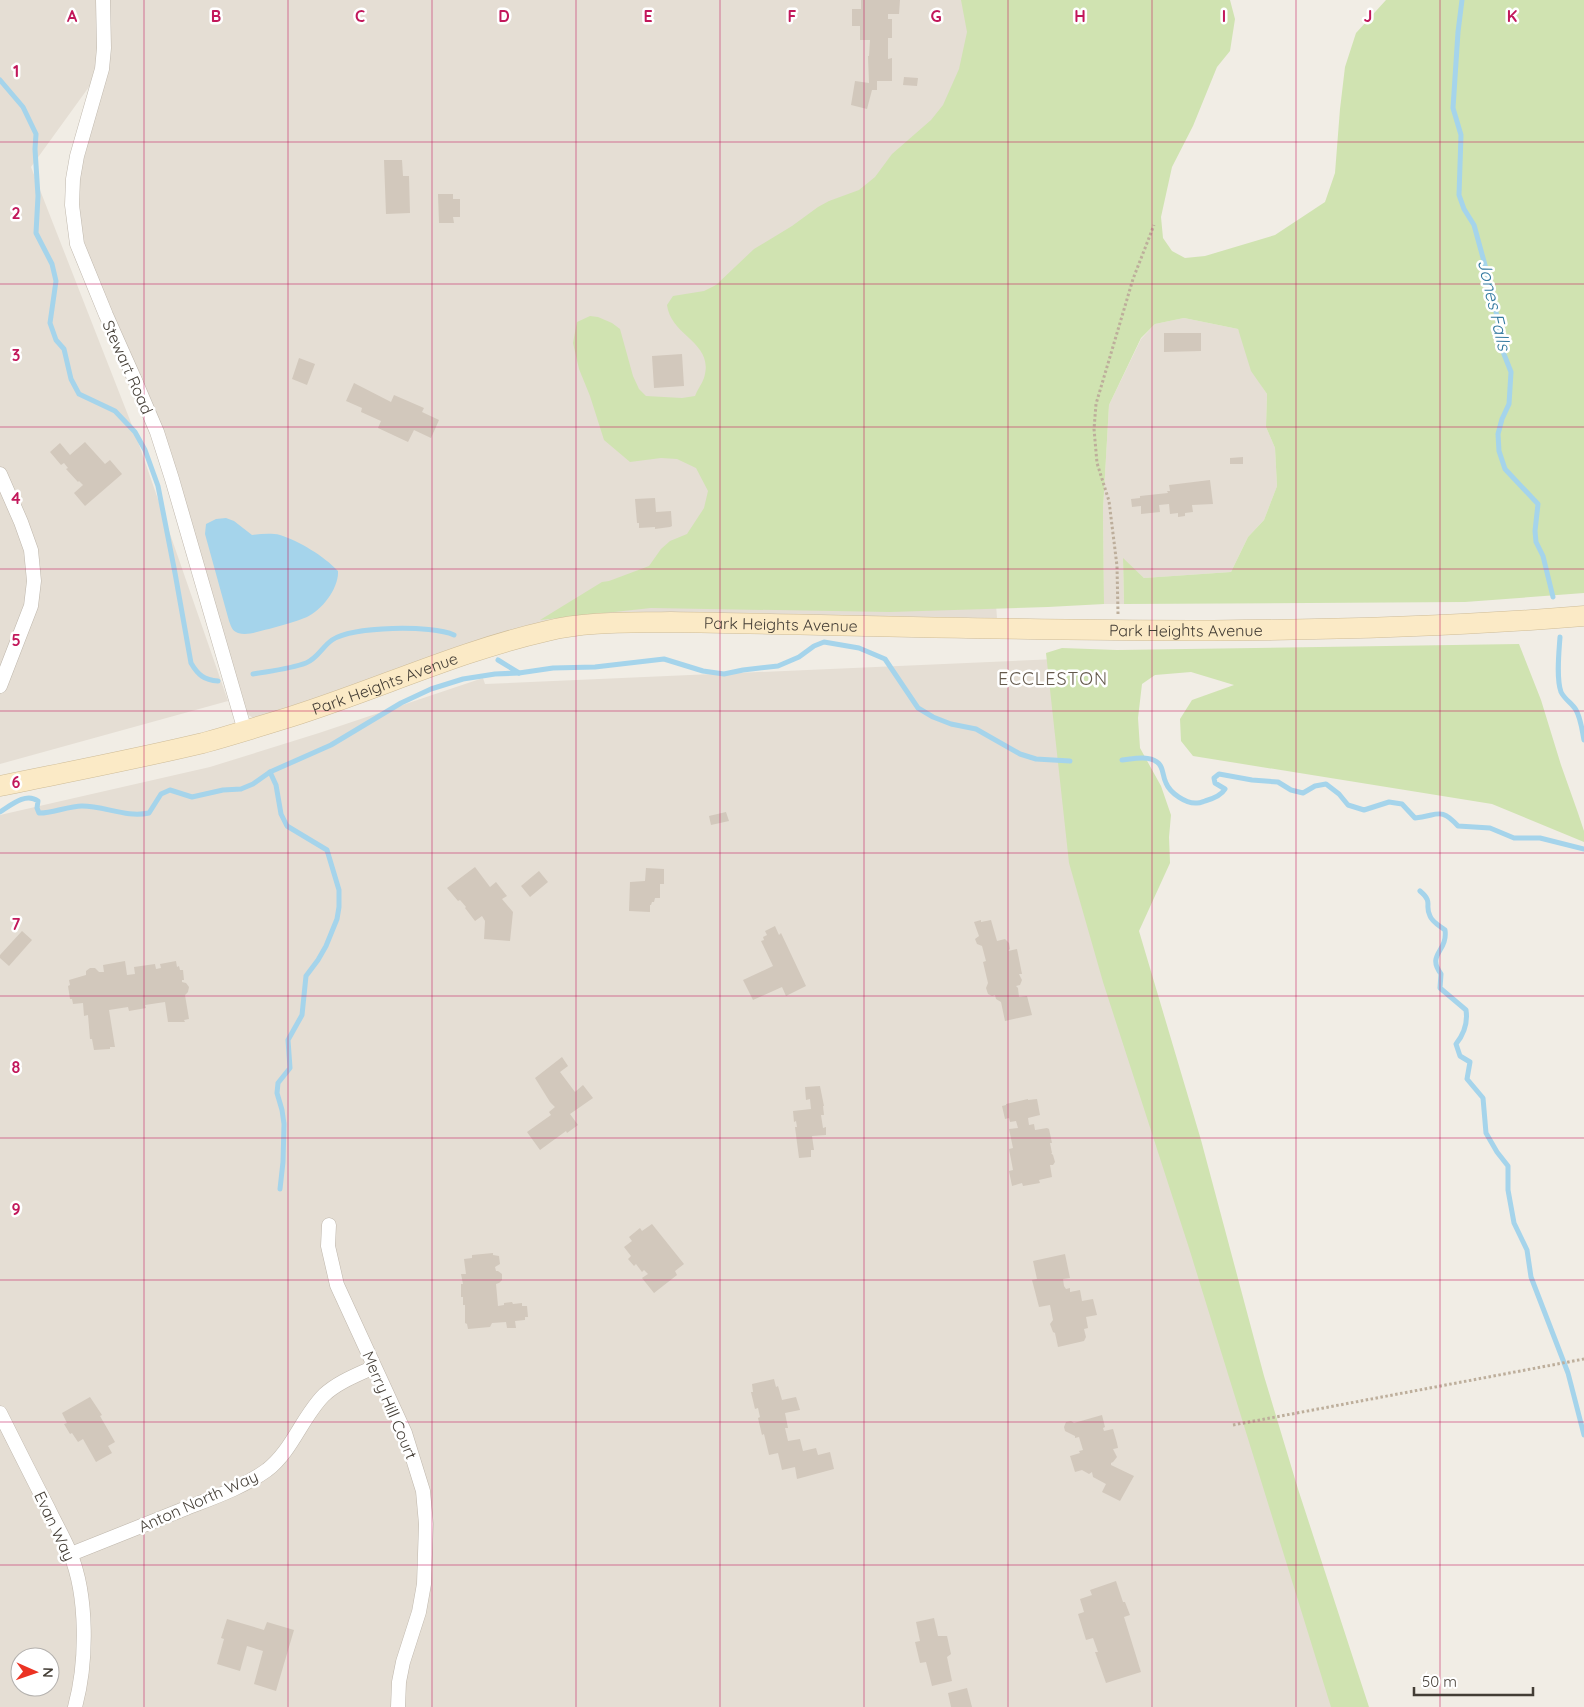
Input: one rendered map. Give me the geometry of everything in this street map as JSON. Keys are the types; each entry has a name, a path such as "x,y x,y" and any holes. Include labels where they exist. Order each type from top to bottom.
{"main road":[{"name":"Park Heights Avenue","path":"0,786 203,743 312,710 507,641 549,630 586,626 671,622 1210,631 1424,626 1584,616"}],"street":[{"name":"Stewart Road","path":"103,0 104,48 102,69 77,156 73,179 72,205 77,244 106,316 157,432 245,731"},
{"path":"0,474 31,550 34,581 31,606 0,686"},
{"name":"Merry Hill Court","path":"329,1225 328,1246 337,1285 405,1433 424,1491 426,1524 424,1584 419,1612 403,1662 399,1682 398,1707"},
{"name":"Anton North Way","path":"71,1554 216,1496 254,1478 268,1469 290,1445 313,1408 325,1395 337,1385 374,1367"},
{"name":"Evan Way","path":"0,1413 71,1554 82,1602 84,1635 83,1666 75,1707"}],"path":[{"path":"1118,630 1117,566 1109,501 1097,462 1094,429 1095,412 1133,279 1154,225"},
{"path":"1232,1425 1584,1360"}],"shaded area":[{"path":"0,0 1150,0 994,577 997,618 673,613 625,614 258,721 247,714 178,475 162,429 89,260 84,241 80,223 79,179 94,80 31,167 135,433 228,701 0,764"},
{"path":"1184,318 1238,329 1261,385 1267,394 1266,427 1275,448 1277,486 1264,520 1248,537 1231,572 1144,578 1123,559 1124,604 1104,604 1103,510 1109,405 1141,339 1155,324"},
{"path":"1080,658 1092,810 1336,1707 0,1707 0,815 210,767 483,678 485,684"}],"green space":[{"path":"961,0 1230,0 1235,19 1230,51 1217,67 1193,126 1172,167 1161,217 1163,238 1172,251 1185,258 1205,256 1275,235 1325,202 1335,173 1345,67 1356,33 1386,0 1584,0 1584,593 1465,602 1124,604 1123,558 1144,578 1231,572 1248,537 1264,520 1277,486 1275,448 1266,427 1267,394 1251,371 1238,329 1184,318 1155,324 1141,338 1109,405 1103,510 1104,604 890,612 651,608 540,620 602,582 649,566 661,549 670,541 687,534 704,508 708,491 696,468 677,459 661,458 630,462 604,440 579,369 573,343 577,322 590,316 598,317 620,329 633,376 639,389 646,396 682,398 695,396 704,378 706,366 698,348 670,316 667,305 673,296 704,291 716,285 754,249 792,226 818,207 859,190 875,177 892,154 931,120 943,105 959,69 967,32"},
{"path":"1519,644 1541,700 1584,831 1584,842 1492,804 1193,756 1181,741 1180,719 1192,700 1234,685 1191,672 1155,675 1142,684 1138,718 1140,748 1161,786 1171,815 1169,837 1170,863 1139,931 1201,1140 1264,1376 1298,1489 1369,1707 1331,1707 1189,1248 1103,982 1069,863 1046,653 1062,648 1117,650"}],"water":[{"path":"226,518 234,521 252,535 277,534 295,541 332,565 338,571 338,578 333,591 324,604 313,614 293,622 250,634 234,631 229,621 205,534 206,524 216,519"}],"building":[{"path":"861,0 900,0 899,14 888,14 888,19 892,19 892,38 888,38 888,59 892,58 892,81 877,81 877,90 872,90 867,109 851,105 855,81 869,83 868,56 870,40 860,40 860,26 852,26 852,9 861,9"},
{"path":"904,77 918,78 917,86 903,85"},
{"path":"384,160 402,160 403,176 409,176 410,213 386,214"},
{"path":"438,194 453,194 453,199 460,199 460,217 453,217 454,223 439,223"},
{"path":"1164,333 1201,333 1201,351 1164,352"},
{"path":"682,354 684,386 654,388 652,356"},
{"path":"299,358 315,364 307,385 292,379"},
{"path":"354,383 391,402 394,395 424,408 422,412 439,420 431,438 414,430 408,442 378,428 381,421 361,412 362,408 346,401"},
{"path":"85,442 105,464 110,460 122,474 85,506 74,493 83,485 66,469 68,468 64,463 61,465 50,452 60,443 70,455"},
{"path":"1243,457 1243,464 1230,464 1230,458"},
{"path":"1210,480 1213,504 1192,505 1193,512 1185,513 1185,516 1178,517 1178,513 1170,514 1169,504 1159,505 1160,512 1141,514 1141,506 1132,507 1131,499 1140,498 1140,496 1168,493 1167,491 1170,491 1169,485"},
{"path":"655,498 656,512 671,511 672,526 655,529 655,527 639,528 635,499"},
{"path":"726,812 729,821 711,825 709,816"},
{"path":"475,867 490,887 496,882 507,896 502,899 513,912 510,941 484,939 485,921 482,916 475,921 466,907 447,888"},
{"path":"646,868 664,869 664,884 660,884 660,898 655,898 654,902 652,902 650,912 629,911 630,882 645,881"},
{"path":"539,871 548,882 530,897 521,886"},
{"path":"981,920 981,922 991,920 997,941 1005,939 1009,943 1010,949 1008,951 1017,949 1022,974 1019,974 1022,980 1020,985 1016,986 1019,997 1027,996 1032,1015 1005,1021 1001,1002 996,999 995,995 988,994 986,988 988,983 983,962 986,961 982,946 977,944 975,939 979,936 974,922"},
{"path":"775,926 779,935 781,933 806,986 786,996 782,987 753,1000 743,980 773,966 761,941 767,935 765,931"},
{"path":"22,931 32,940 9,966 0,958 0,955"},
{"path":"125,961 127,975 135,974 134,967 155,964 156,969 161,968 160,964 176,961 177,967 179,966 180,970 183,970 184,980 182,982 186,983 189,987 185,995 189,1019 184,1020 185,1022 168,1022 165,1002 145,1005 146,1008 129,1011 128,1007 109,1010 115,1047 94,1050 92,1039 90,1039 88,1015 84,1016 83,1003 73,1004 72,999 70,999 69,980 86,975 86,971 90,968 104,972 103,965"},
{"path":"562,1057 568,1066 560,1072 575,1092 583,1085 593,1098 570,1114 578,1125 567,1133 566,1131 540,1150 527,1132 551,1115 549,1112 555,1107 535,1078"},
{"path":"820,1086 824,1106 824,1115 821,1115 823,1128 826,1127 826,1135 812,1136 814,1150 811,1150 811,1157 799,1158 795,1127 797,1127 796,1121 794,1122 793,1111 811,1109 810,1099 806,1100 805,1087"},
{"path":"1028,1099 1037,1099 1040,1115 1028,1118 1029,1125 1034,1124 1035,1130 1049,1129 1052,1143 1050,1143 1051,1153 1055,1162 1053,1165 1050,1165 1052,1177 1039,1180 1040,1183 1023,1186 1022,1183 1012,1186 1009,1171 1013,1170 1009,1149 1013,1148 1009,1129 1018,1128 1016,1121 1010,1122 1009,1118 1005,1119 1002,1106"},
{"path":"652,1224 684,1264 675,1271 677,1275 654,1293 642,1278 648,1274 644,1270 642,1272 636,1264 634,1266 628,1259 631,1256 624,1247 632,1241 629,1237 640,1228 642,1231"},
{"path":"493,1253 493,1255 499,1256 500,1264 495,1267 496,1271 502,1274 502,1280 496,1284 498,1306 512,1302 513,1304 522,1303 522,1306 527,1306 528,1317 525,1317 525,1320 515,1321 516,1328 507,1328 506,1322 492,1323 490,1327 468,1329 465,1323 465,1305 463,1305 463,1297 461,1297 461,1284 463,1284 461,1274 466,1274 464,1259 472,1258 472,1255"},
{"path":"1065,1254 1070,1278 1063,1279 1064,1286 1066,1289 1070,1288 1070,1292 1080,1290 1082,1301 1093,1299 1097,1315 1086,1317 1088,1328 1084,1329 1086,1337 1084,1341 1058,1347 1055,1333 1050,1324 1053,1320 1050,1305 1039,1307 1032,1280 1037,1279 1033,1261"},
{"path":"774,1379 782,1400 796,1397 800,1410 785,1413 788,1428 785,1428 788,1441 800,1439 803,1451 816,1448 818,1455 830,1452 834,1469 797,1479 795,1467 782,1470 778,1453 769,1455 758,1418 760,1417 758,1408 755,1409 751,1392 753,1392 752,1384"},
{"path":"90,1397 102,1415 100,1416 115,1442 108,1446 112,1453 96,1462 83,1439 78,1442 72,1433 70,1434 64,1424 67,1423 62,1413"},
{"path":"1102,1415 1104,1431 1113,1429 1118,1448 1113,1449 1117,1457 1111,1465 1134,1476 1120,1501 1102,1492 1106,1484 1093,1477 1092,1472 1089,1474 1082,1470 1075,1472 1070,1456 1083,1450 1079,1437 1075,1438 1075,1436 1065,1431 1066,1422 1071,1421 1074,1423"},
{"path":"1116,1581 1123,1602 1125,1602 1130,1615 1124,1617 1141,1672 1106,1683 1095,1652 1098,1652 1093,1638 1086,1640 1078,1614 1084,1612 1080,1599 1092,1595 1090,1590"},
{"path":"934,1618 938,1636 947,1636 951,1654 947,1657 952,1681 932,1686 926,1662 920,1663 915,1642 920,1641 916,1622"},
{"path":"227,1619 264,1630 267,1622 294,1630 276,1691 254,1684 263,1651 247,1646 240,1671 217,1664 224,1639 221,1638"},
{"path":"967,1688 972,1707 951,1707 948,1693"}],"waterway":[{"name":"Jones Falls","path":"1462,0 1453,108 1461,135 1459,195 1464,209 1474,225 1491,287 1500,344 1511,372 1509,404 1498,434 1499,451 1505,469 1538,504 1535,531 1536,542 1543,556 1553,597"},
{"path":"0,80 23,107 36,134 38,196 36,233 52,264 56,281 50,323 56,340 64,349 71,379 79,394 115,411 135,432 145,450 158,486 191,663 202,676 218,681"},
{"path":"253,674 306,663 313,659 332,640 342,635 357,632 411,628 454,635"},
{"name":"Jones Falls","path":"1560,637 1559,686 1563,695 1578,713 1584,740"},
{"path":"0,812 19,800 29,798 38,801 37,808 39,813 82,806 140,814 149,813 161,794 170,790 192,797 223,790 241,789 253,784 270,772 331,745 401,703 431,689 463,679 553,668 595,667 664,659 703,671 724,674 778,666 799,657 814,646 824,642 859,648 885,659 918,708 933,717 951,724 976,729 1020,754 1036,759 1070,761"},
{"path":"498,660 519,673"},
{"path":"1122,760 1145,758 1157,762 1161,766 1168,787 1183,800 1193,803 1211,799 1225,789 1215,783 1214,778 1219,774 1252,780 1278,782 1291,790 1303,793 1315,786 1326,784 1339,794 1348,805 1364,810 1389,802 1402,804 1415,818 1443,814 1458,826 1490,828 1514,838 1540,838 1584,849"},
{"path":"270,772 276,785 281,814 287,826 327,850 339,890 337,919 326,946 306,976 302,1015 288,1040 290,1068 278,1083 277,1093 284,1124 280,1189"},
{"path":"1420,891 1427,898 1428,912 1431,918 1445,930 1444,943 1436,957 1437,967 1441,974 1440,988 1466,1010 1465,1028 1456,1044 1460,1056 1470,1062 1467,1079 1483,1098 1486,1133 1508,1166 1508,1190 1514,1223 1527,1250 1531,1277 1568,1373 1584,1435"}],"district":[{"name":"ECCLESTON","path":"1053,679"}]}
